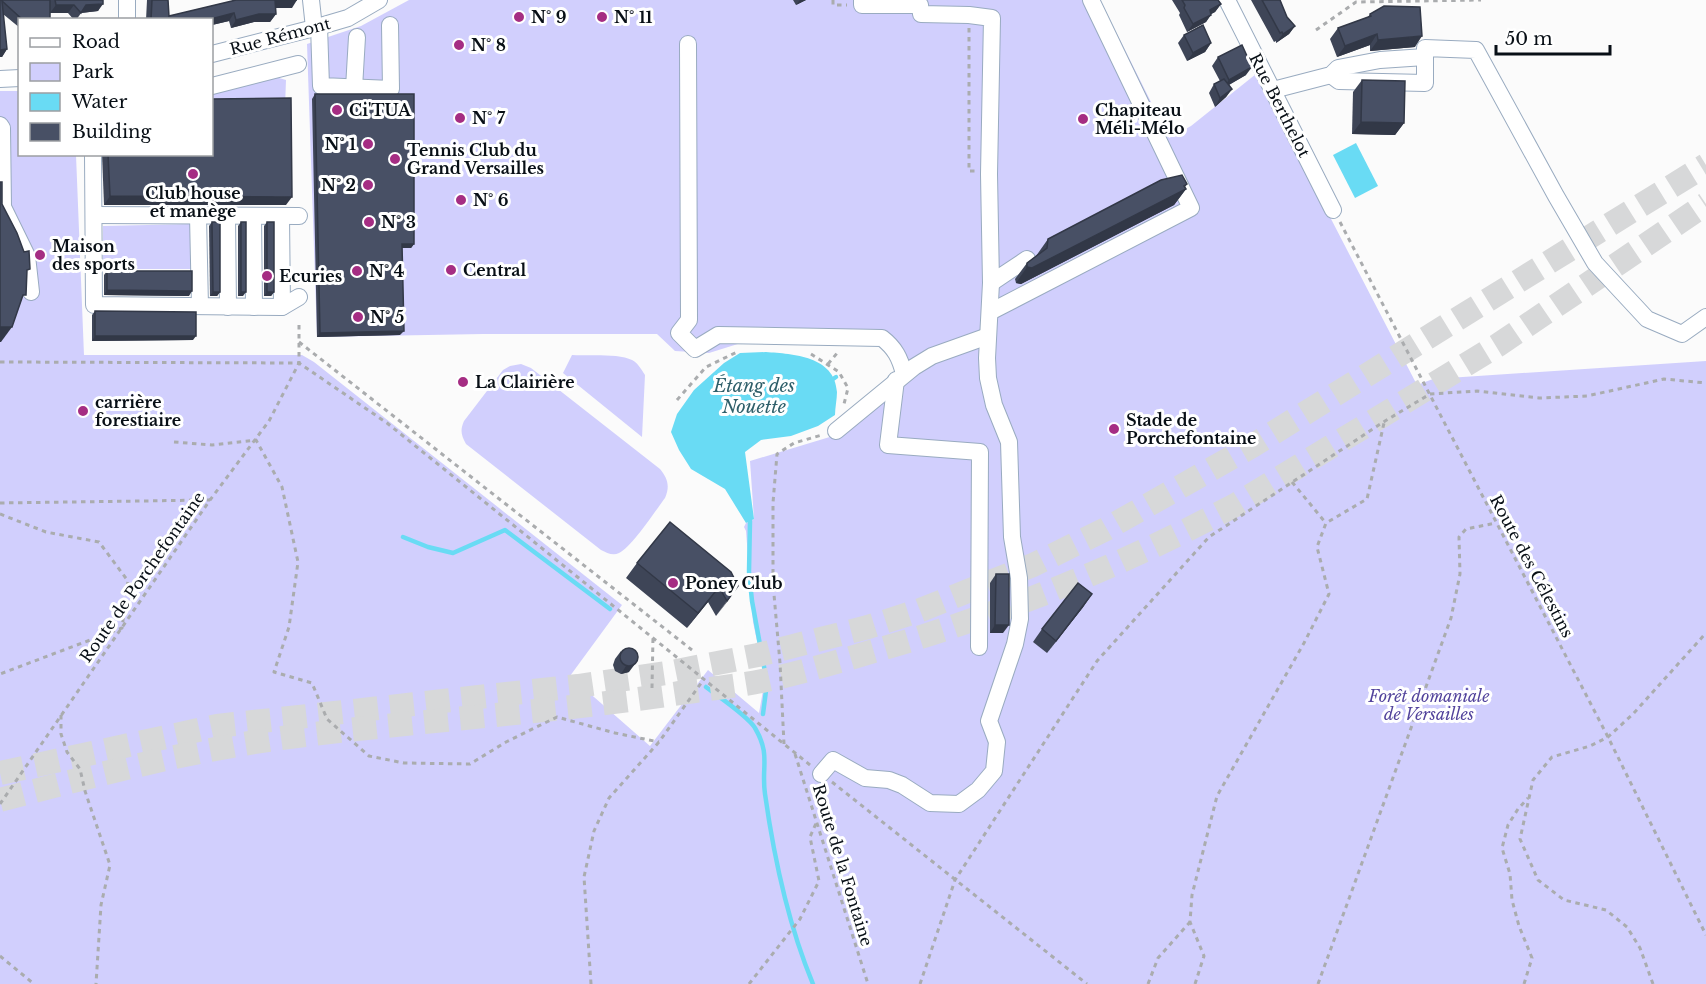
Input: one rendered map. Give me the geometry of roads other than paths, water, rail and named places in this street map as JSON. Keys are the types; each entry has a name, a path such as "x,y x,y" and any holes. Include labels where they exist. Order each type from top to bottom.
{"street":[{"path":"127,0 127,18"},
{"path":"311,0 316,27 321,86 391,89 390,25"},
{"name":"Rue Rémont","path":"213,54 348,18 379,0"},
{"path":"821,774 833,760 865,778 889,780 902,785 930,803 959,804 978,790 994,771 997,742 988,721 1015,644 1020,619 1019,578 1012,537 1010,442 994,405 988,378 987,358 991,284 989,171 992,18 921,14 920,5 862,5 862,0"},
{"name":"Rue Berthelot","path":"1227,0 1333,210"},
{"path":"990,312 1191,208 1093,5"},
{"path":"354,88 357,37"},
{"path":"688,44 689,320 679,333 695,349 718,335 882,338 892,345 900,359 900,377 888,445 980,452 980,646"},
{"path":"1425,69 1425,48 1476,50 1556,196 1596,263 1647,319 1682,334 1706,317"},
{"path":"1273,90 1337,75 1380,60 1425,69"},
{"path":"213,86 298,64"},
{"path":"1337,75 1425,69"},
{"path":"0,79 18,78"},
{"path":"0,125 6,171 3,207 27,256 31,292"},
{"path":"93,156 94,305 282,307 299,297"},
{"path":"94,215 299,216"},
{"path":"198,216 200,306"},
{"path":"227,216 228,306"},
{"path":"254,216 254,307"},
{"path":"281,216 282,307"},
{"path":"991,284 1027,259"},
{"path":"836,431 900,377 932,356 988,336"}],"water":[{"path":"1356,143 1378,186 1355,198 1333,155"},
{"name":"Étang des Nouette","path":"766,352 811,359 829,371 837,392 835,415 818,426 791,436 761,440 745,452 754,519 746,523 725,489 691,469 671,432 677,414 694,390 724,363 740,353"}],"waterway":[{"path":"750,521 749,572 752,601 767,683 763,714"},
{"path":"403,537 428,547 453,553 505,530 610,609"},
{"path":"706,687 752,723 760,737 764,754 765,794 778,866 796,938 813,984"}],"tunnel":[{"path":"0,773 217,726 578,686 667,673 758,655 868,627 918,611 1033,565 1106,529 1252,446 1706,165"},
{"path":"0,800 144,764 252,742 620,701 762,681 846,659 968,622 1105,568 1194,527 1237,504 1498,345 1706,204"}],"place":[{"name":"N° 9","path":"519,17"},
{"name":"N° 11","path":"602,17"},
{"name":"N° 8","path":"459,45"},
{"name":"Ci'TUA","path":"337,110"},
{"name":"N° 7","path":"460,118"},
{"name":"Chapiteau Méli-Mélo","path":"1083,119"},
{"name":"N° 1","path":"368,144"},
{"name":"Tennis Club du Grand Versailles","path":"395,159"},
{"name":"Club house et manège","path":"193,174"},
{"name":"N° 2","path":"368,185"},
{"name":"N° 6","path":"461,200"},
{"name":"N° 3","path":"369,222"},
{"name":"Maison des sports","path":"40,255"},
{"name":"Central","path":"451,270"},
{"name":"N° 4","path":"357,271"},
{"name":"Ecuries","path":"267,276"},
{"name":"N° 5","path":"358,317"},
{"name":"La Clairière","path":"463,382"},
{"name":"carrière forestiaire","path":"83,411"},
{"name":"Stade de Porchefontaine","path":"1114,429"},
{"name":"Poney Club","path":"673,583"}],"park label":[{"name":"Forêt domaniale de Versailles","path":"1429,705"}]}
